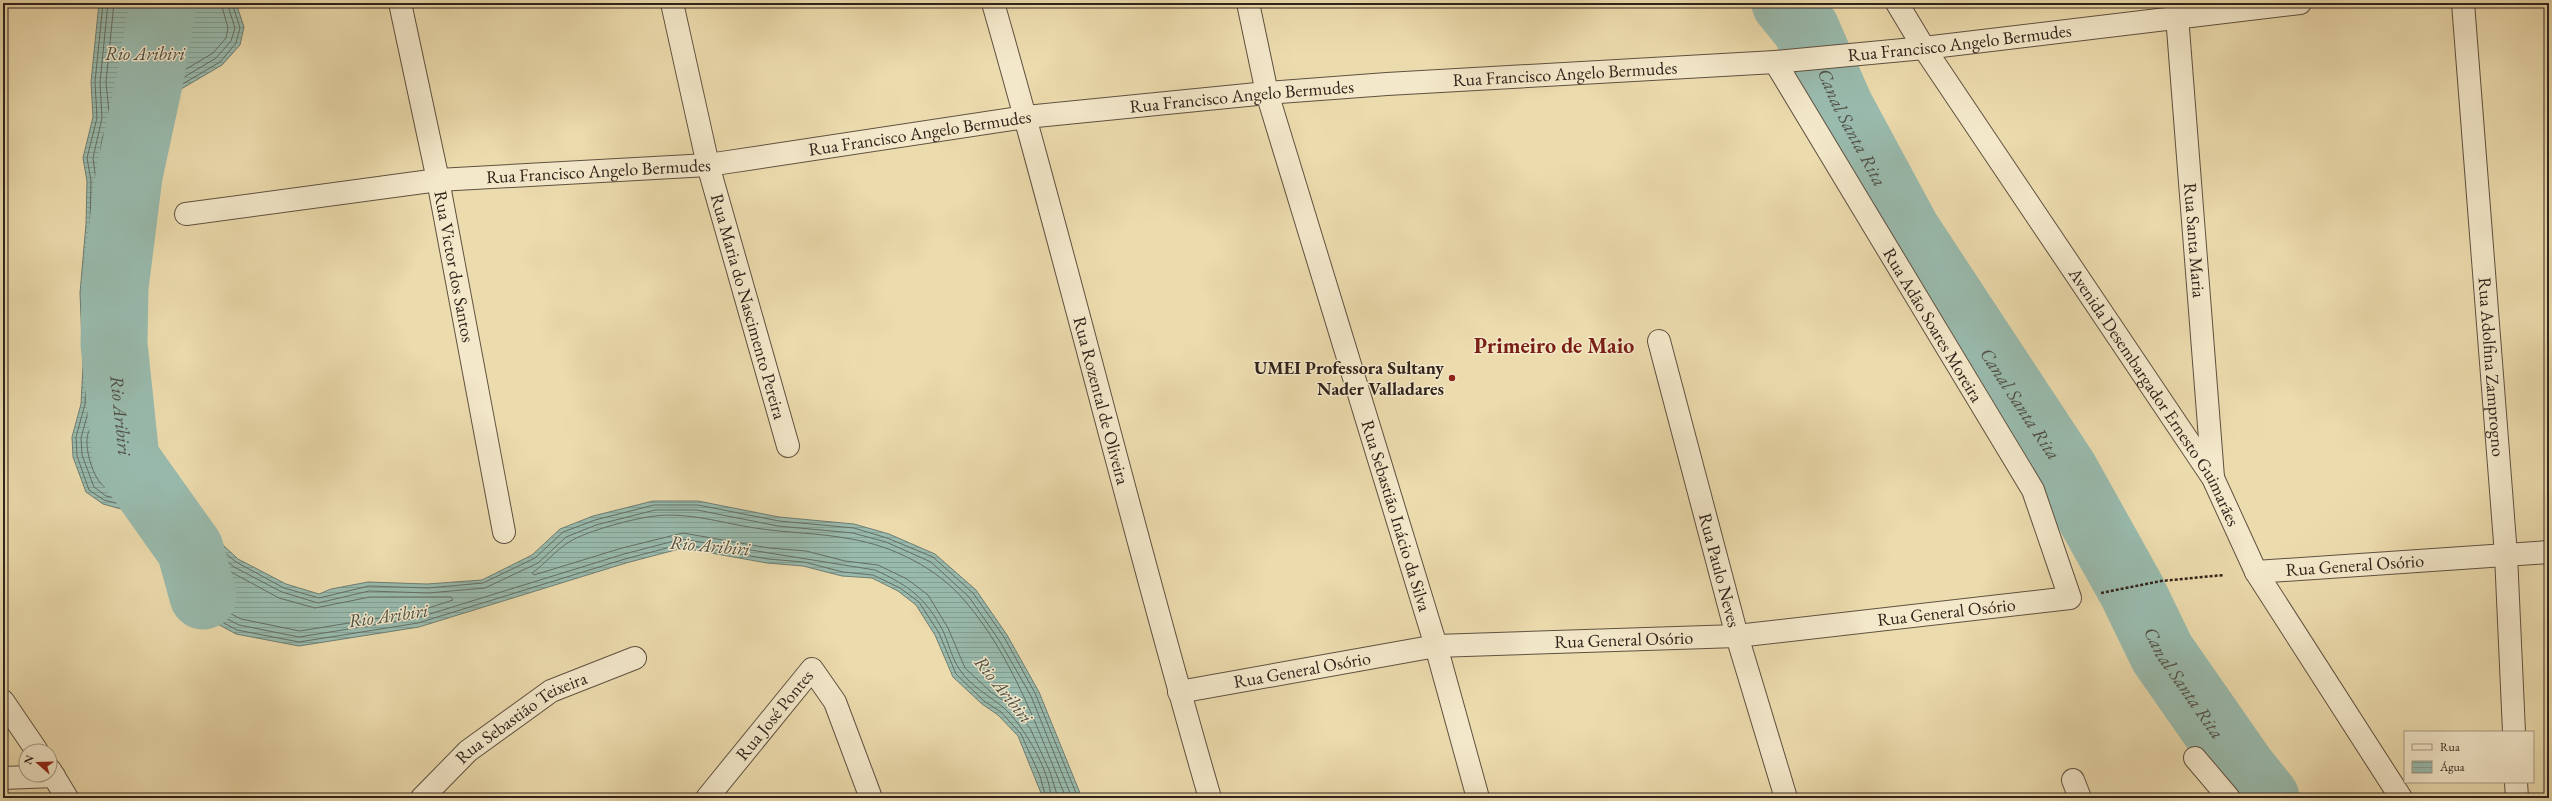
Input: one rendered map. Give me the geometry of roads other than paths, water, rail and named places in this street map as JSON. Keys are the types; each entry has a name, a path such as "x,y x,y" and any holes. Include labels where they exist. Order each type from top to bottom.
{"street":[{"name":"Rua Victor dos Santos","path":"400,3 438,180 504,532"},
{"name":"Rua Maria do Nascimento Pereira","path":"672,3 708,165 788,446"},
{"name":"Rua Rozental de Oliveira","path":"993,3 1026,117 1179,692 1210,798"},
{"name":"Rua Sebastião Inácio da Silva","path":"1248,3 1267,93 1436,646 1478,798"},
{"name":"Avenida Desembargador Ernesto Guimarães","path":"1897,3 1924,48 2213,478 2256,572 2402,798"},
{"name":"Rua Francisco Angelo Bermudes","path":"186,214 438,180 708,165 1026,117 1267,93 1387,84 1780,62 1924,48 2177,10 2300,3"},
{"name":"Rua Adolfina Zamprogno","path":"2462,3 2506,555 2514,731"},
{"name":"Rua Santa Maria","path":"2177,10 2213,478"},
{"name":"Rua Adão Soares Moreira","path":"1780,62 2033,490 2070,598"},
{"name":"Rua Paulo Neves","path":"1659,341 1737,636 1786,798"},
{"name":"Rua General Osório","path":"2256,572 2549,552"},
{"name":"Rua General Osório","path":"1179,692 1436,646 1737,636 2070,598"},
{"name":"Rua Sebastião Teixeira","path":"422,798 468,751 551,692 635,658"},
{"name":"Rua José Pontes","path":"707,798 812,669 835,702 871,798"},
{"path":"3,701 32,743"},
{"path":"2195,758 2229,798"},
{"path":"3,778 18,776"},
{"path":"58,783 67,798"},
{"path":"2516,783 2517,798"}],"water":[{"name":"Rio Aribiri","path":"99,3 236,3 244,27 240,45 222,65 176,92 161,106 139,107 122,132 124,158 119,275 116,303 106,330 110,451 120,478 149,504 224,546 238,559 286,584 319,594 331,589 368,582 427,584 482,580 532,555 560,529 593,516 653,501 698,501 779,517 854,524 889,534 935,554 976,590 1007,635 1039,692 1082,798 1043,798 1018,736 998,715 982,704 953,677 935,635 916,605 898,591 872,578 842,576 803,566 767,563 683,548 626,563 419,627 299,646 236,634 199,614 184,596 173,563 149,541 137,521 121,509 103,504 86,492 73,457 72,437 81,404 83,366 80,293 86,224 87,181 83,158 93,117 91,82"}],"waterway":[{"name":"Rio Aribiri","path":"163,3 151,74 129,176 115,287 114,344 126,459 190,549 203,596"},
{"name":"Canal Santa Rita","path":"1785,3 1806,29 1840,107 1907,231 2065,471 2132,591 2162,653 2242,768 2266,798"}],"place":[{"name":"UMEI Professora Sultany Nader Valladares","path":"1452,378"}],"district":[{"name":"Primeiro de Maio","path":"1554,345"}]}
